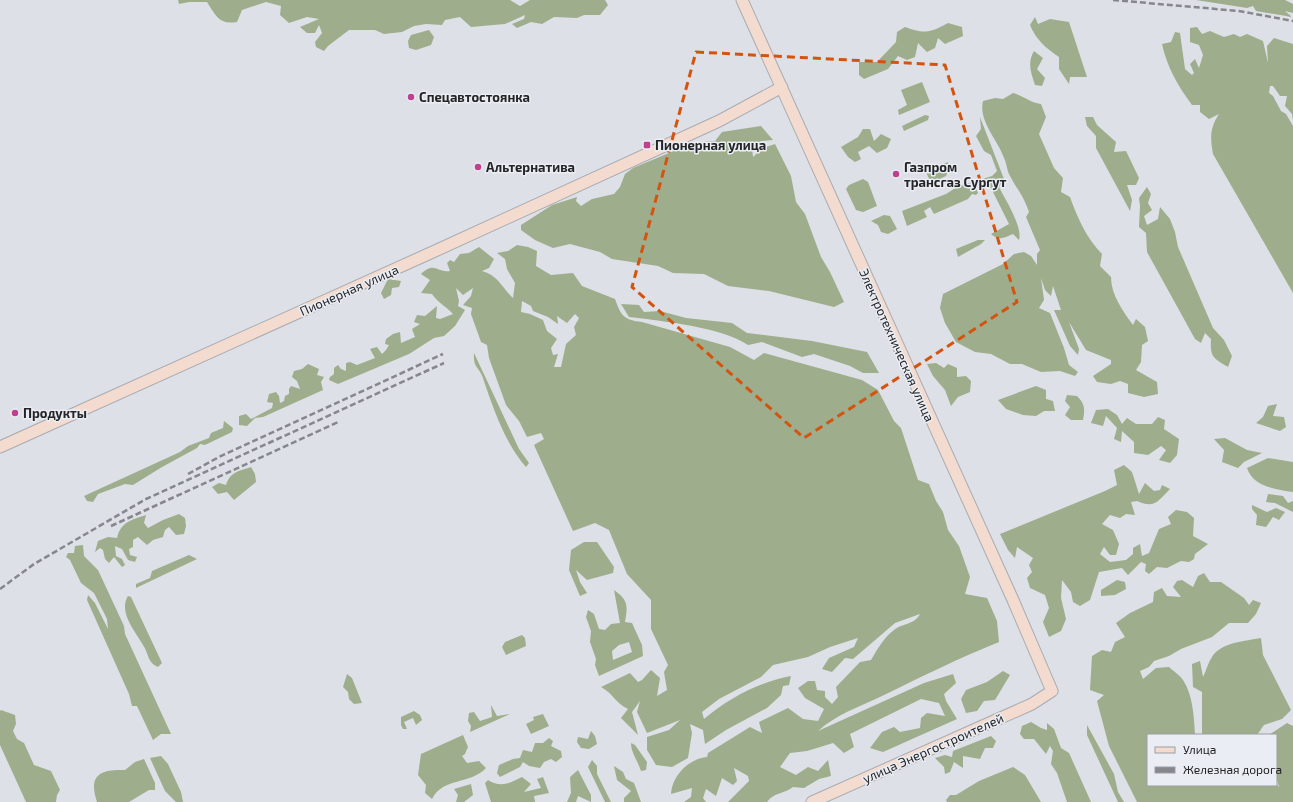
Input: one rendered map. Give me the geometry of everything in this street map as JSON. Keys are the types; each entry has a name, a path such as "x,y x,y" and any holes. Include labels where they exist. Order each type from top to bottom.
{"main road":[{"name":"Электротехническая улица","path":"742,0 1013,600 1052,691"},
{"name":"Пионерная улица","path":"0,447 642,156 752,105 782,88"},
{"name":"улица Энергостроителей","path":"812,802 1032,704 1052,691"}],"highlighted area":[{"path":"696,52 945,65 1017,302 804,438 632,287"}],"green space":[{"path":"178,0 510,0 520,6 530,0 605,0 608,5 600,15 584,15 577,18 554,17 542,24 531,22 517,28 512,24 524,19 525,15 505,24 471,27 460,17 445,20 442,25 426,24 414,26 402,32 384,34 375,30 349,30 328,46 324,51 316,47 315,42 322,33 319,25 315,33 307,33 300,27 319,19 307,17 289,23 280,15 281,6 266,2 242,10 237,22 231,23 222,21 207,2 189,2 179,4"},
{"path":"1196,0 1285,0 1293,4 1293,13 1285,11 1292,17 1256,11 1253,6 1247,8"},
{"path":"1035,17 1038,24 1050,19 1069,22 1087,77 1070,77 1069,84 1059,69 1059,57 1042,43 1032,30 1030,25"},
{"path":"948,23 962,27 963,36 945,44 938,38 935,48 927,52 918,43 915,57 907,60 898,56 888,69 864,79 859,75 859,62 877,62 896,42 897,32 905,27 917,31 931,31"},
{"path":"1197,27 1202,34 1210,31 1224,37 1234,34 1240,37 1247,34 1263,41 1268,63 1267,46 1274,38 1293,44 1293,121 1292,114 1285,106 1287,96 1280,96 1273,86 1270,86 1269,93 1273,96 1281,111 1286,114 1293,126 1293,293 1213,154 1211,143 1212,128 1219,114 1209,119 1200,112 1200,105 1192,105 1182,91 1167,61 1162,44 1171,42 1175,32 1180,33 1185,69 1192,75 1194,73 1190,64 1195,59 1199,68 1203,55 1199,45 1190,42 1190,28"},
{"path":"429,30 434,37 431,45 416,50 409,48 408,41 411,35"},
{"path":"1034,51 1043,58 1037,69 1045,78 1042,86 1035,85 1031,72 1030,64"},
{"path":"922,82 930,102 899,115 898,110 907,105 901,90"},
{"path":"1013,93 1041,104 1046,117 1039,134 1054,168 1063,178 1061,192 1070,197 1083,227 1092,242 1102,254 1100,266 1111,277 1115,296 1122,308 1133,325 1136,319 1145,327 1148,341 1142,345 1141,362 1136,370 1157,382 1158,394 1144,397 1128,393 1128,384 1120,381 1111,384 1097,382 1093,376 1111,364 1111,360 1086,350 1069,322 1079,349 1078,355 1070,346 1054,310 1061,310 1053,286 1051,296 1045,290 1041,278 1044,300 1039,308 1050,313 1069,365 1078,372 1075,376 1060,371 1041,372 1022,364 1010,364 991,354 975,352 956,342 945,323 940,308 943,294 1003,264 1014,254 1024,252 1031,256 1037,265 1037,254 1040,250 1026,217 1029,212 1027,206 1009,174 1001,151 983,116 983,101 995,98 1003,99"},
{"path":"925,115 929,116 928,120 904,131 902,126"},
{"path":"980,117 1004,179 999,187 1016,221 1020,234 1019,240 1013,234 1004,238 997,238 991,234 1009,224 991,188 986,186 984,182 975,186 978,193 976,195 972,194 968,199 934,214 930,207 924,211 927,217 907,226 902,211 946,194 957,187 992,176 997,171 991,155 984,151 976,136 981,129"},
{"path":"1085,117 1093,117 1097,125 1116,142 1114,152 1126,151 1139,178 1136,185 1127,185 1132,200 1130,211 1096,148 1096,136 1087,126"},
{"path":"761,126 773,140 761,141 752,148 753,157 763,148 775,144 791,176 796,202 805,214 821,257 844,302 834,307 769,291 728,286 704,274 673,273 658,266 612,259 600,252 570,244 553,248 535,240 521,230 521,225 552,205 577,197 576,201 581,206 592,199 614,194 620,187 625,174 633,168 681,148 694,150 702,142 715,141 722,132"},
{"path":"863,129 870,129 874,141 881,134 891,139 887,148 877,153 869,146 858,152 861,159 855,162 848,157 841,147 858,137"},
{"path":"948,162 949,169 946,176 931,183 926,172"},
{"path":"863,179 868,182 877,206 863,212 856,210 846,189 849,185"},
{"path":"1147,187 1151,194 1148,203 1152,210 1144,216 1147,225 1158,219 1160,207 1170,219 1175,232 1178,247 1213,328 1224,340 1232,356 1228,367 1216,359 1211,350 1211,339 1205,333 1201,343 1195,339 1147,252 1146,233 1139,227 1139,198"},
{"path":"884,215 890,216 897,229 888,234 881,232 878,225 871,221"},
{"path":"978,240 985,240 981,244 958,257 956,249"},
{"path":"517,245 528,247 537,251 536,266 551,275 573,273 582,286 615,299 621,313 631,320 730,347 754,360 764,353 862,380 878,390 894,421 901,428 918,480 929,484 936,501 943,512 948,530 959,546 970,577 965,594 987,598 997,621 999,642 848,711 818,731 924,683 953,674 956,683 944,694 946,701 957,719 883,752 870,748 882,732 894,727 900,732 920,728 921,718 927,713 945,716 939,703 921,699 850,734 854,747 844,753 833,743 807,751 790,753 780,767 796,775 808,767 818,771 828,760 831,776 819,779 804,788 793,787 773,796 767,802 728,802 749,781 748,776 734,768 737,781 733,785 722,778 716,796 706,789 703,798 706,802 684,802 691,797 692,788 671,794 674,781 682,770 688,765 700,758 707,757 708,753 750,727 762,733 759,722 788,708 803,719 818,721 824,709 805,698 798,688 808,681 815,681 817,690 825,691 825,697 832,704 838,697 836,687 860,662 871,660 890,633 897,628 912,622 918,618 920,614 895,623 853,659 845,658 832,672 822,669 829,658 854,647 858,638 830,647 808,657 773,665 761,677 719,699 702,712 704,719 724,704 745,692 767,682 791,676 789,685 783,686 781,695 767,708 726,730 705,744 703,730 690,724 692,733 688,758 672,767 656,765 647,750 647,737 669,730 680,720 647,733 637,712 640,701 632,712 638,735 621,718 628,709 601,687 630,673 638,682 642,680 651,670 660,678 657,696 667,690 664,672 668,665 651,629 651,600 627,574 609,530 595,523 573,531 534,445 544,439 541,433 527,437 519,421 506,405 489,358 487,345 481,342 471,314 472,308 463,305 471,296 473,288 463,295 456,288 459,301 458,306 465,310 455,326 444,336 434,338 409,354 338,384 329,380 334,374 334,368 338,365 341,369 346,371 346,363 350,362 357,365 375,358 370,349 377,347 382,354 389,345 385,344 386,339 393,334 400,332 401,343 415,337 412,329 420,324 414,322 417,315 425,316 437,306 436,318 440,319 453,314 432,294 421,293 430,280 421,274 429,268 450,271 447,263 450,260 454,262 460,254 469,253 479,247 494,259 489,268 482,271 496,279 513,298 515,283 507,269 505,259 497,253 508,251","holes":["522,301 531,306 533,311 548,317 558,324 557,316 567,323 575,314 579,318 574,327 576,335 566,344 561,367 554,367 558,354 553,355 551,348 557,339 547,331 543,320 521,312"]},
{"path":"388,279 401,281 399,287 392,288 391,295 384,299 381,293"},
{"path":"621,304 639,305 644,312 660,311 686,318 732,323 747,333 812,341 867,352 879,373 863,373 850,366 814,354 802,357 762,342 748,345 736,339 707,329 629,317"},
{"path":"474,353 519,449 529,463 526,467 512,447 500,425 481,374 475,365"},
{"path":"936,363 944,368 948,364 957,368 957,377 966,376 971,381 970,392 958,397 951,406 945,390 933,376 927,364"},
{"path":"308,364 319,369 317,375 324,377 321,382 323,390 263,417 255,418 247,426 239,425 239,416 246,414 251,419 272,408 273,403 267,402 269,394 276,392 279,396 280,403 284,401 285,396 289,394 289,389 291,386 300,389 297,381 292,377 294,371 302,369"},
{"path":"1036,386 1046,390 1046,399 1053,401 1055,411 1044,411 1036,416 1023,415 1006,409 998,400"},
{"path":"1067,395 1077,396 1082,402 1084,410 1083,420 1071,420 1065,415 1070,407 1065,401"},
{"path":"1277,404 1273,416 1284,417 1286,427 1280,431 1256,423 1263,417 1268,406"},
{"path":"1108,409 1117,415 1122,424 1127,418 1136,424 1152,424 1158,417 1165,420 1164,429 1179,439 1177,455 1170,463 1159,460 1166,450 1161,446 1148,455 1134,453 1134,442 1122,431 1121,442 1114,439 1117,428 1106,416 1103,426 1091,423 1096,410"},
{"path":"224,421 233,428 232,432 205,445 200,444 197,448 133,485 125,484 98,494 93,502 87,501 84,496 180,452 188,446 209,438 211,433 223,428"},
{"path":"1225,438 1247,450 1262,453 1244,462 1238,468 1222,462 1224,450 1214,439"},
{"path":"1268,458 1293,462 1293,492 1266,486 1254,479 1250,474 1247,468"},
{"path":"1124,465 1132,472 1139,494 1145,483 1154,491 1160,490 1162,485 1170,489 1159,500 1152,504 1137,501 1131,502 1135,515 1126,514 1120,518 1110,515 1102,524 1113,530 1119,544 1116,555 1110,555 1104,547 1100,554 1110,562 1126,560 1133,554 1133,548 1140,544 1142,556 1149,553 1159,529 1171,524 1168,517 1176,510 1187,512 1194,518 1193,536 1208,544 1195,554 1194,559 1189,562 1181,561 1167,568 1157,567 1149,574 1145,571 1146,564 1141,562 1128,575 1122,568 1099,572 1090,600 1080,606 1073,602 1071,592 1062,580 1061,598 1066,619 1061,631 1049,637 1043,622 1049,608 1045,595 1030,588 1027,578 1032,572 1029,565 1033,558 1017,547 1015,558 1008,550 1000,534 1117,485 1114,470"},
{"path":"251,467 255,474 256,482 234,500 227,492 218,494 212,487 219,483 226,485 230,477 239,471"},
{"path":"1268,494 1283,496 1288,503 1293,501 1293,512 1275,503 1266,502"},
{"path":"1252,505 1267,512 1276,508 1285,512 1279,520 1273,517 1266,527 1256,525 1257,515 1252,509"},
{"path":"179,514 185,518 186,526 184,534 176,535 169,527 165,530 163,537 153,540 147,545 138,537 133,540 133,547 129,549 130,555 137,557 135,562 128,560 122,549 115,546 116,556 122,559 125,565 122,567 114,557 109,563 105,559 103,550 100,548 95,552 98,541 108,537 117,538 121,528 131,520 146,515 144,523 148,528"},
{"path":"584,542 597,542 614,567 613,573 587,580 576,570 580,582 587,593 580,596 569,570 571,550"},
{"path":"83,545 84,556 98,570 124,626 125,634 171,734 161,734 153,740 137,706 132,706 129,694 87,600 88,595 95,603 108,629 107,619 94,593 81,583 70,560 66,557 68,553 74,553 75,546"},
{"path":"189,555 197,559 136,588 136,584 150,578 152,571"},
{"path":"1204,573 1210,582 1221,582 1244,598 1249,605 1253,600 1261,603 1256,614 1248,623 1229,623 1212,637 1154,661 1149,667 1140,671 1143,679 1156,668 1169,667 1183,680 1189,692 1195,734 1147,734 1147,786 1277,785 1279,787 1277,780 1277,734 1270,734 1287,723 1293,726 1293,802 1137,802 1109,746 1097,701 1104,695 1090,690 1092,656 1102,650 1111,652 1115,642 1125,637 1116,623 1130,613 1153,602 1154,592 1162,588 1167,596 1181,597 1173,587 1177,581 1182,580 1193,587 1198,576"},
{"path":"1117,580 1125,582 1126,589 1115,595 1101,596 1101,590"},
{"path":"614,590 626,603 627,611 625,622 632,623 642,645 643,656 599,676 595,665 596,659 590,642 591,631 586,617 588,610 594,614 599,629 605,630 611,624 620,623","holes":["629,642 632,652 613,660 612,651 619,645"]},
{"path":"128,596 131,597 162,663 158,667 150,660 145,648 132,628 126,615 125,602"},
{"path":"522,635 525,638 526,646 506,655 502,647 505,642"},
{"path":"1261,638 1263,655 1291,710 1282,719 1264,725 1258,734 1202,734 1202,692 1193,687 1192,664 1200,661 1203,677 1209,662 1216,652 1221,648 1241,641"},
{"path":"1003,671 1010,675 995,700 984,701 977,711 966,713 961,699 966,690 987,682"},
{"path":"347,674 352,678 362,703 354,704 349,699 348,692 343,687"},
{"path":"491,705 497,716 510,714 470,732 471,726 468,721 469,713 474,712 480,721 492,717"},
{"path":"1,710 15,715 16,724 13,731 17,739 24,743 34,765 51,771 60,790 57,795 56,802 26,802 0,745"},
{"path":"414,711 420,715 422,720 416,725 413,718 404,722 407,729 403,729 401,725 401,717"},
{"path":"543,714 549,726 531,734 526,724 534,720 533,717"},
{"path":"1031,722 1047,730 1047,723 1054,729 1061,748 1069,753 1091,802 1067,802 1057,773 1051,764 1053,751 1050,746 1046,754 1034,739 1024,739 1020,734 1022,726"},
{"path":"1087,725 1114,774 1118,792 1124,802 1118,802 1087,735"},
{"path":"591,731 595,736 597,744 589,749 581,748 577,742 578,737 588,739"},
{"path":"463,735 468,747 465,754 462,756 467,763 479,761 486,768 472,777 443,787 432,799 425,793 426,785 418,775 421,754"},
{"path":"991,736 996,741 993,748 985,748 980,759 963,756 963,768 954,762 950,772 945,774 944,767 935,758 945,755 952,757 953,751"},
{"path":"549,738 553,741 551,746 561,751 562,757 556,762 551,759 544,762 540,768 529,766 523,762 520,767 500,777 497,773 499,765 513,759 520,758 523,750 532,752 535,743 543,743"},
{"path":"631,743 635,745 647,762 646,770 641,771 632,750"},
{"path":"161,756 168,764 181,792 183,802 176,802 165,791 150,758"},
{"path":"144,759 155,783 155,790 149,790 129,802 97,802 94,785 98,776 109,771 125,770 135,762"},
{"path":"592,760 597,766 597,774 611,802 605,802 588,767"},
{"path":"614,766 623,772 626,779 634,783 641,802 624,802 624,798 631,791 617,780"},
{"path":"1013,767 1025,775 1041,802 947,802 946,800 950,795 956,795 979,781"},
{"path":"578,770 591,795 591,802 578,796 576,802 567,802 571,793 570,777"},
{"path":"522,777 531,784 524,792 541,788 537,779 543,777 549,793 534,796 535,802 491,802 485,783 488,780 497,784 505,784"},
{"path":"471,784 473,795 464,802 456,802 458,795 454,789"}],"railway":[{"path":"1113,0 1239,11 1293,21"},
{"path":"188,474 219,457 443,354"},
{"path":"0,589 34,564 146,499 444,363"},
{"path":"111,526 338,422"}],"place":[{"name":"Спецавтостоянка","path":"411,97"},
{"name":"Пионерная улица","path":"647,145"},
{"name":"Альтернатива","path":"478,167"},
{"name":"Газпром трансгаз Сургут","path":"896,174"},
{"name":"Продукты","path":"15,413"}]}
